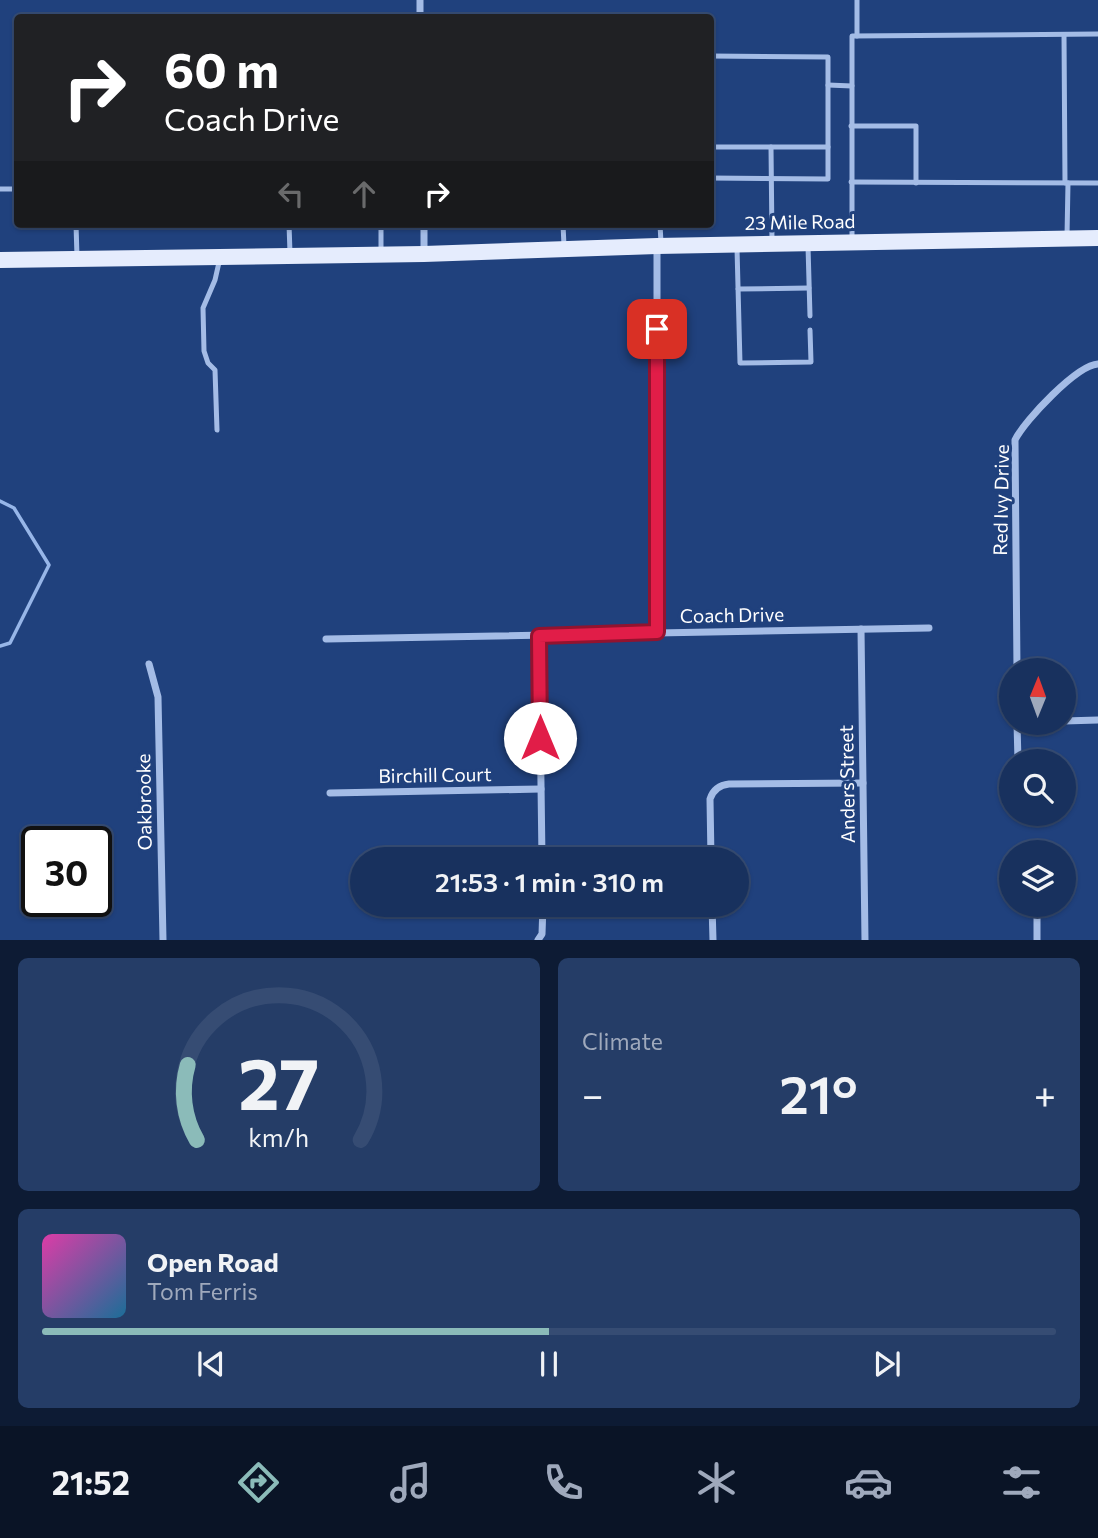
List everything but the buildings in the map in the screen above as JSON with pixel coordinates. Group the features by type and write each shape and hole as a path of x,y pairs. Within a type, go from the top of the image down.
{"main road":[{"name":"23 Mile Road","path":"0,260 424,254 659,246 1098,238"}],"street":[{"path":"424,228 424,254"},
{"path":"657,632 659,246"},
{"name":"Red Ivy Drive","path":"1017,658 1015,440 1034,414 1083,368 1095,364"},
{"name":"Coach Drive","path":"326,639 929,628"},
{"name":"Anders Street","path":"861,629 865,940"},
{"path":"539,636 542,847"},
{"name":"Oakbrooke","path":"149,664 158,696 163,940"},
{"path":"1076,721 1098,720"},
{"path":"711,847 709,804 717,788 729,783 863,783"},
{"name":"Birchill Court","path":"330,793 541,789"},
{"path":"538,940 542,934 543,917"},
{"path":"712,917 713,940"},
{"path":"1037,917 1037,940"}],"lane":[{"path":"857,0 857,36"},
{"path":"852,242 852,36 1098,34"},
{"path":"1064,35 1068,239"},
{"path":"714,56 828,57 828,178 714,178"},
{"path":"828,85 852,86"},
{"path":"851,126 916,126 916,183"},
{"path":"714,146 828,147"},
{"path":"771,147 772,244"},
{"path":"851,182 1098,183"},
{"path":"76,228 78,259"},
{"path":"289,228 290,256"},
{"path":"381,228 381,254"},
{"path":"563,228 564,249"},
{"path":"659,246 660,228"},
{"path":"808,243 810,316"},
{"path":"737,245 740,363 811,362 810,330"},
{"path":"217,430 215,370 208,363 204,351 203,308 215,280 220,257"},
{"path":"738,289 809,288"}],"waterway":[{"path":"0,501 14,508 49,565 10,643 0,646"}],"route":[{"path":"540,738 539,636 657,632 657,329"}]}
